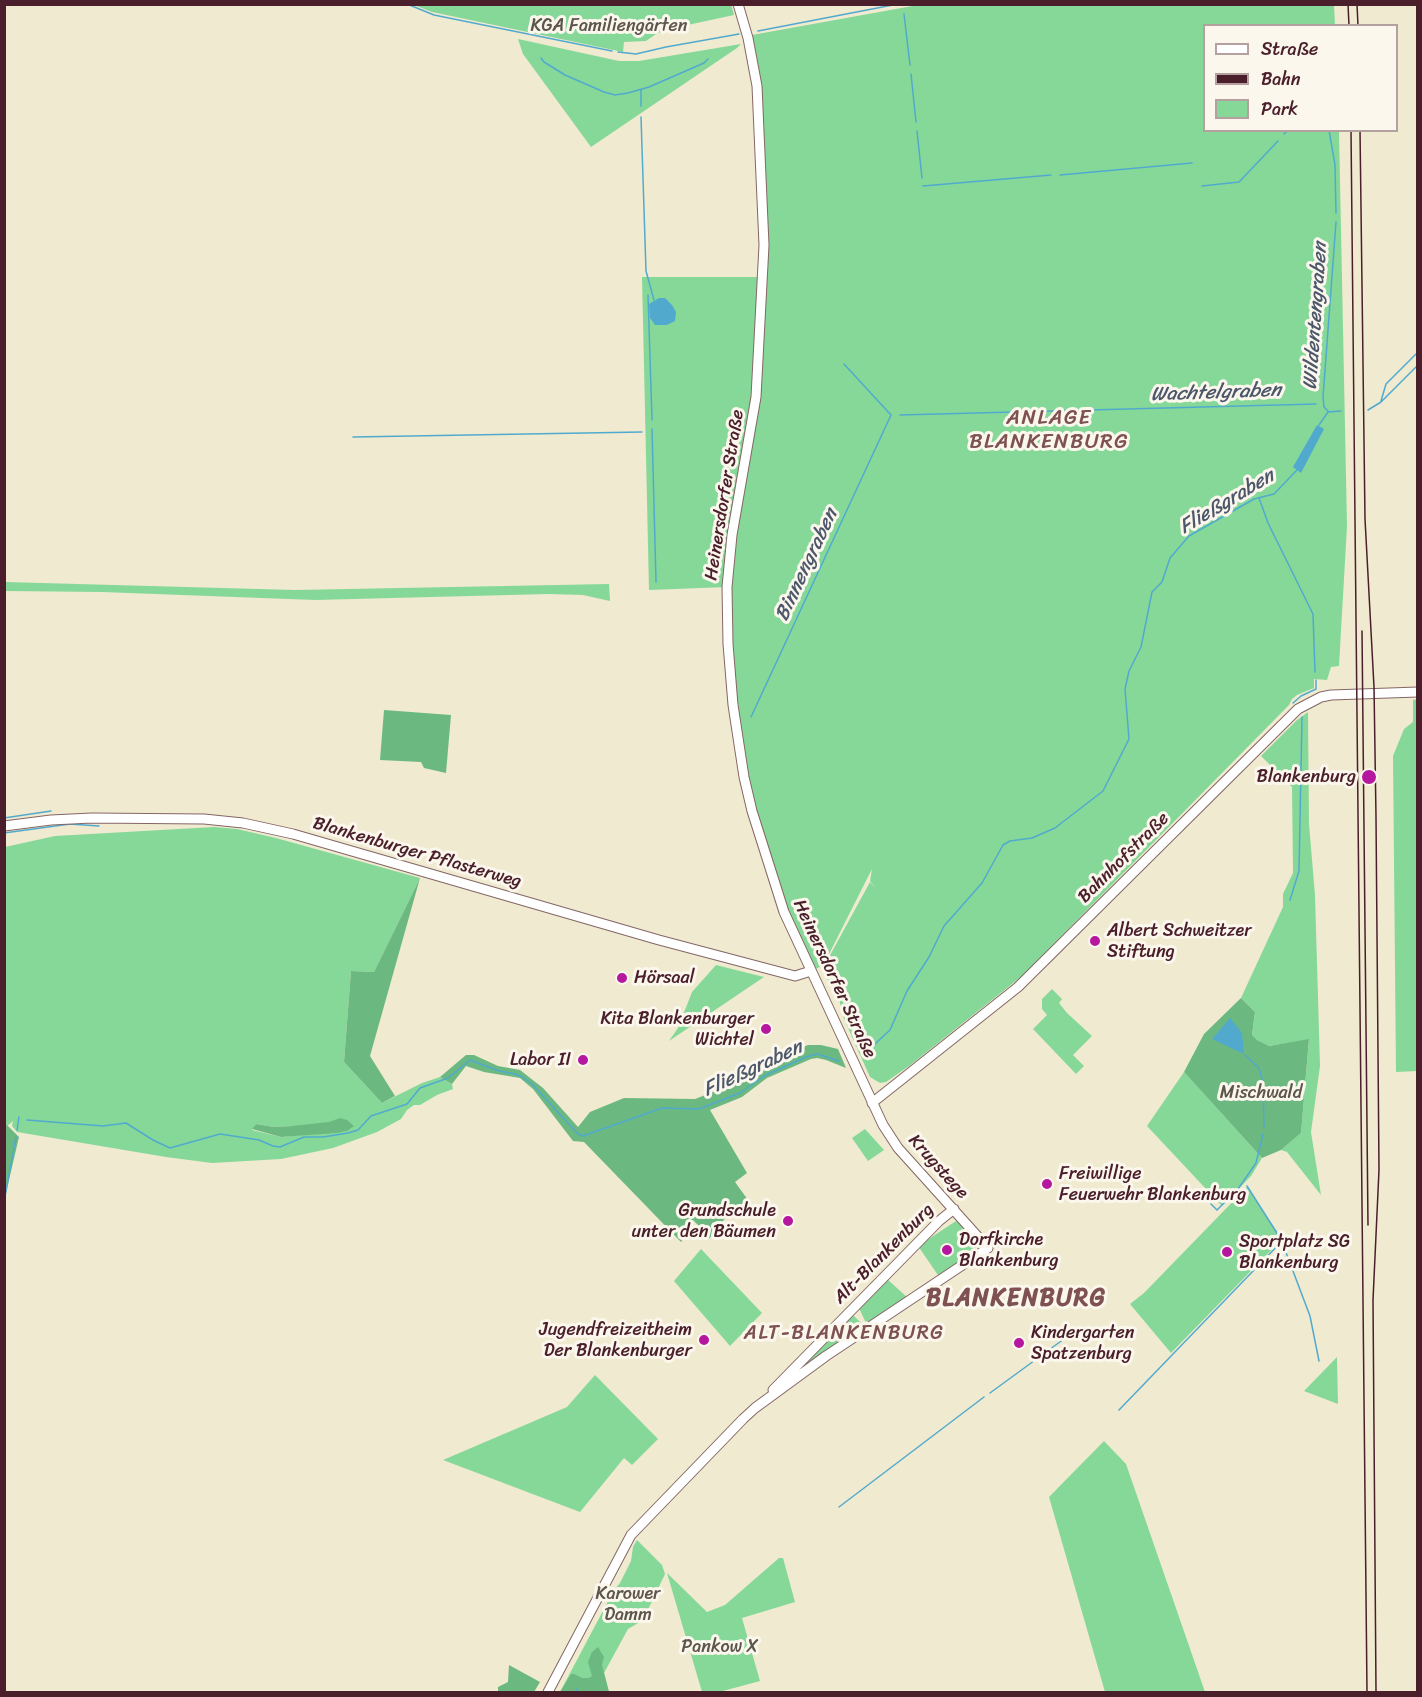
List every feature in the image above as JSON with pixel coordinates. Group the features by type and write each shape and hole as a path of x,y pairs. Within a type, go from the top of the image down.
{"main road":[{"name":"Heinersdorfer Straße","path":"740,8 755,70 759,115 763,280 756,397 732,535 727,587 728,644 738,742 752,811 784,912 872,1103"},
{"name":"Bahnhofstraße","path":"872,1103 1018,987 1298,709 1321,697 1331,695 1418,692"},
{"name":"Blankenburger Pflasterweg","path":"4,826 92,818 204,819 256,825 775,971 795,976 811,971"},
{"name":"Krugstege","path":"872,1103 898,1148 987,1248"},
{"name":"Alt-Blankenburg","path":"764,1401 931,1229 954,1209"},
{"name":"Alt-Blankenburg","path":"548,1692 631,1534 743,1419 826,1356 987,1248"}],"green space":[{"name":"KGA Familiengärten","path":"731,4 734,15 669,29 646,41 624,42 623,52 432,12 414,5"},
{"path":"918,5 1334,5 1335,24 1203,24 1203,132 1339,132 1347,526 1339,666 1331,667 1327,680 1314,679 1314,688 1292,699 1289,705 1022,976 909,1066 886,1082 880,1083 870,1077 844,1019 839,999 822,970 870,882 876,888 870,881 872,869 826,960 822,966 811,971 784,912 738,742 727,587 649,590 642,277 763,277 759,115 748,38 752,35"},
{"path":"518,39 619,61 639,61 741,44 591,147 523,54"},
{"path":"5,582 295,590 609,584 610,601 583,595 548,594 315,600 102,592 5,591"},
{"path":"1417,699 1417,1071 1396,1072 1393,756 1404,729 1413,722 1413,700"},
{"path":"384,710 451,715 446,773 424,768 421,762 380,760"},
{"path":"1308,712 1309,824 1315,895 1320,1066 1311,1132 1321,1195 1287,1152 1281,1150 1301,1133 1309,1040 1268,1046 1257,1040 1252,1036 1255,1012 1241,998 1283,907 1283,894 1293,873 1292,787 1261,756"},
{"path":"214,827 237,829 420,878 374,972 351,971 344,1062 382,1103 422,1083 440,1077 452,1084 453,1089 420,1105 414,1105 401,1119 377,1132 333,1148 281,1159 212,1163 17,1132 12,1126 13,1121 5,1128 5,847 55,836","holes":["256,1124 274,1127 292,1126 347,1131 281,1137 252,1130"]},
{"path":"420,878 370,1056 395,1096 382,1103 344,1062 351,971 374,972"},
{"path":"716,965 764,977 669,1041 678,1028 692,992"},
{"path":"1052,989 1062,999 1059,1003 1067,1013 1092,1036 1073,1055 1084,1066 1076,1074 1033,1029 1047,1015 1042,1009 1042,999"},
{"name":"Mischwald","path":"1241,998 1255,1012 1252,1035 1257,1040 1269,1046 1309,1039 1301,1133 1281,1150 1262,1158 1184,1072 1204,1034"},
{"path":"808,1045 838,1049 846,1068 826,1060 811,1059 767,1078 742,1097 710,1110 747,1173 735,1182 748,1200 730,1212 709,1239 693,1220 681,1242 584,1142 573,1141 533,1089 520,1078 484,1072 466,1066 452,1084 440,1077 466,1055 474,1055 498,1066 520,1070 543,1088 578,1127 590,1112 624,1098 695,1099 733,1084 769,1061"},
{"path":"1184,1072 1262,1158 1251,1176 1222,1206 1147,1126"},
{"path":"340,1118 354,1126 347,1131 336,1133 281,1137 252,1129 256,1124 274,1127 292,1126 329,1122"},
{"path":"7,1125 19,1137 5,1197 4,1128"},
{"path":"865,1129 884,1150 868,1161 852,1138"},
{"path":"1247,1187 1282,1239 1171,1353 1130,1304 1144,1293"},
{"path":"956,1221 976,1247 976,1252 940,1278 918,1246"},
{"path":"701,1249 762,1313 730,1346 674,1281"},
{"path":"887,1279 908,1298 870,1322 865,1321 859,1308"},
{"path":"853,1315 861,1323 861,1328 784,1385"},
{"path":"1337,1357 1338,1404 1304,1391"},
{"path":"595,1375 658,1439 632,1465 624,1458 580,1512 443,1460 567,1407"},
{"path":"1104,1441 1126,1464 1205,1692 1105,1692 1049,1497"},
{"name":"Karower Damm","path":"637,1540 662,1565 665,1574 643,1620 628,1629 604,1673 609,1692 560,1692 614,1590 620,1583 631,1561 633,1547"},
{"name":"Pankow X","path":"779,1558 783,1558 795,1602 742,1618 760,1681 719,1692 702,1692 667,1573 707,1612 725,1605"},
{"path":"598,1647 604,1657 602,1665 609,1692 560,1692 571,1674 582,1678 592,1676 588,1662 592,1652"},
{"path":"509,1665 540,1682 534,1692 498,1692 498,1687 508,1682"}],"water":[{"path":"659,298 665,298 676,312 675,321 667,325 655,325 650,318 649,304"},
{"path":"1317,425 1324,429 1301,473 1293,467"},
{"path":"1230,1018 1242,1033 1244,1054 1212,1039"}],"waterway":[{"path":"407,4 434,15 612,51"},
{"path":"758,31 898,4"},
{"name":"Wildentengraben","path":"904,14 910,65"},
{"path":"618,52 636,54 739,34"},
{"path":"541,58 565,75 615,95 649,87 704,63 708,59"},
{"name":"Wildentengraben","path":"911,74 916,122"},
{"path":"641,90 641,106"},
{"path":"641,117 646,271 654,300"},
{"name":"Wildentengraben","path":"917,131 922,178"},
{"path":"1329,132 1335,165 1336,213"},
{"name":"Wildentengraben","path":"1202,186 1239,182 1278,141"},
{"name":"Wildentengraben","path":"1060,175 1192,163"},
{"name":"Wildentengraben","path":"923,186 1051,175"},
{"name":"Wildentengraben","path":"1328,411 1324,407 1323,397 1336,222"},
{"path":"648,295 652,420"},
{"name":"Fließgraben","path":"1381,401 1386,384 1418,352"},
{"name":"Binnengraben","path":"751,717 891,415 844,364"},
{"name":"Fließgraben","path":"1368,410 1381,402 1418,365"},
{"name":"Wachtelgraben","path":"900,415 1316,404"},
{"name":"Wildentengraben","path":"1319,425 1328,412 1341,411"},
{"path":"652,429 656,582"},
{"path":"353,437 642,432"},
{"name":"Fließgraben","path":"863,1055 890,1030 907,991 929,957 944,926 982,883 1003,845 1010,841 1032,838 1055,828 1103,791 1129,739 1125,689 1129,671 1141,647 1152,592 1162,582 1170,558 1189,536 1254,499 1274,494 1297,470"},
{"path":"1259,498 1268,523 1313,614 1315,672"},
{"path":"1293,703 1301,696 1316,689 1316,680"},
{"path":"1290,900 1299,871 1302,717"},
{"path":"4,818 51,811"},
{"path":"4,833 70,824 99,826"},
{"name":"Fließgraben","path":"27,1120 103,1126 126,1123 170,1148 220,1134 259,1140 280,1147 304,1137 323,1137 358,1130 371,1116 407,1104 420,1088 448,1078 470,1060 522,1077 532,1084 578,1134 583,1136 662,1108 699,1109 740,1093 764,1076 806,1057 817,1054 839,1061"},
{"path":"1245,1055 1259,1068 1263,1083 1264,1128"},
{"path":"17,1130 19,1117"},
{"path":"1238,1189 1256,1163 1263,1134"},
{"path":"4,1202 16,1137"},
{"path":"1119,1410 1282,1241 1247,1186"},
{"path":"1211,1204 1217,1210 1235,1192"},
{"path":"1282,1242 1310,1316 1319,1361"},
{"path":"990,1393 1068,1336"},
{"path":"839,1507 984,1397"}],"tram line":[{"path":"1357,4 1358,24"},
{"path":"1360,132 1365,519 1374,687 1376,817 1379,1170 1373,1300 1376,1692"},
{"path":"1362,631 1368,1225"}],"railway":[{"path":"1348,4 1349,24"},
{"path":"1351,132 1367,1692"}],"place":[{"name":"Blankenburg","path":"1369,777"},
{"name":"Albert Schweitzer Stiftung","path":"1095,941"},
{"name":"Hörsaal","path":"622,978"},
{"name":"Kita Blankenburger Wichtel","path":"766,1029"},
{"name":"Labor II","path":"583,1060"},
{"name":"Freiwillige Feuerwehr Blankenburg","path":"1047,1184"},
{"name":"Grundschule unter den Bäumen","path":"788,1221"},
{"name":"Dorfkirche Blankenburg","path":"947,1250"},
{"name":"Sportplatz SG Blankenburg","path":"1227,1252"},
{"name":"Jugendfreizeitheim Der Blankenburger","path":"704,1340"},
{"name":"Kindergarten Spatzenburg","path":"1019,1343"}],"district":[{"name":"ANLAGE BLANKENBURG","path":"1049,431"},
{"name":"BLANKENBURG","path":"1016,1299"},
{"name":"ALT-BLANKENBURG","path":"844,1334"}]}
